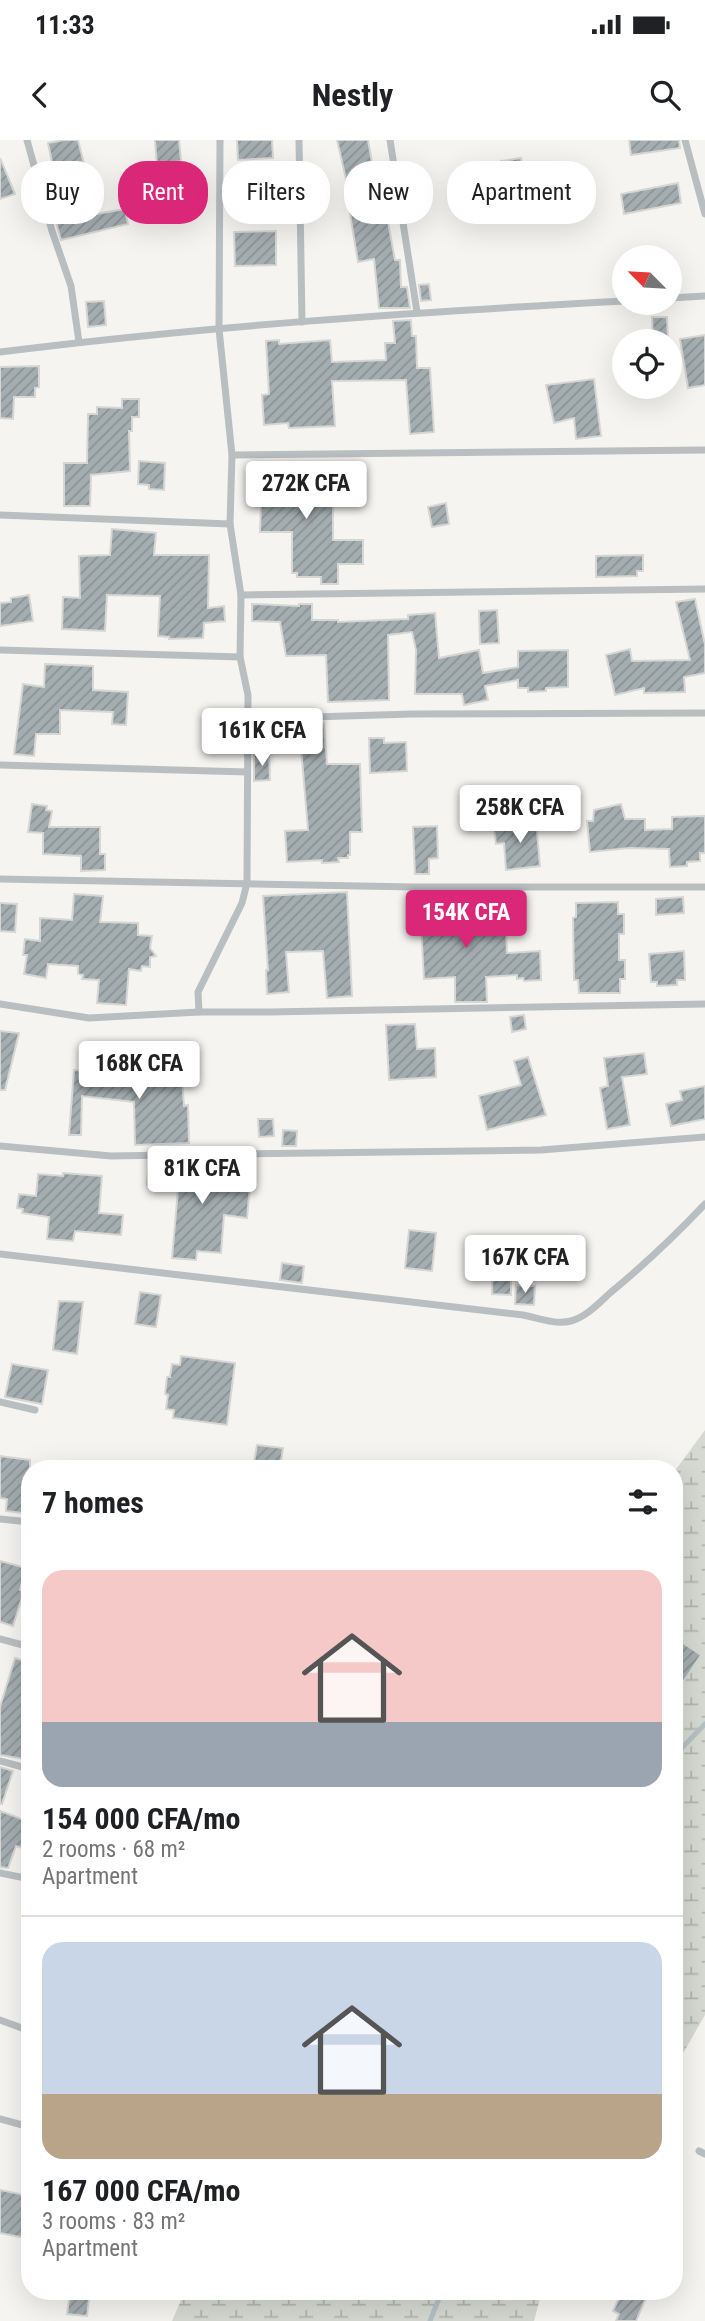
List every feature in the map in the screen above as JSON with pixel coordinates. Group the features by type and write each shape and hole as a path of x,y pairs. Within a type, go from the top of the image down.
{"street":[{"path":"27,140 52,232 71,286 79,342"},
{"path":"199,1012 198,992 242,903 247,883 248,695 240,657 241,595 230,524 232,455 219,329 220,140"},
{"path":"299,140 302,322"},
{"path":"390,140 417,312"},
{"path":"685,140 705,214"},
{"path":"682,297 705,296"},
{"path":"0,352 79,342 417,312 612,302"},
{"path":"232,455 705,450"},
{"path":"0,515 230,524"},
{"path":"241,595 705,589"},
{"path":"0,650 240,657"},
{"path":"248,719 705,713"},
{"path":"0,765 247,772"},
{"path":"0,879 413,887 705,887"},
{"path":"0,1004 89,1018 199,1012 270,1013 705,1004"},
{"path":"0,1146 111,1156 259,1154 541,1150 705,1136"},
{"path":"0,1254 569,1322 583,1317 622,1284 672,1239 705,1204"},
{"path":"0,1402 35,1410"},
{"path":"0,1519 21,1521"},
{"path":"0,1639 21,1645"},
{"path":"0,1761 21,1767"},
{"path":"0,1873 21,1878"},
{"path":"0,2020 21,2028"},
{"path":"0,2119 21,2125"}],"green space":[{"path":"705,1430 705,2015 683,2053 683,1460"},
{"path":"181,2300 540,2300 534,2321 172,2321"}],"building":[{"path":"78,140 83,161 52,161 48,143"},
{"path":"155,140 179,140 181,161 157,161"},
{"path":"237,140 272,140 273,158 238,160"},
{"path":"337,140 368,140 372,161 344,161 344,170"},
{"path":"629,140 679,140 680,148 631,155"},
{"path":"0,158 15,194 0,199"},
{"path":"521,158 521,161 501,161"},
{"path":"678,183 681,203 624,214 621,194"},
{"path":"118,210 118,224 128,224 61,240 57,224 104,224 104,213"},
{"path":"352,224 388,224 395,260 400,260 401,287 407,287 410,308 379,308 374,259 358,262"},
{"path":"276,231 276,265 235,266 234,232"},
{"path":"429,284 431,300 421,301 419,285"},
{"path":"104,301 106,325 88,327 86,302"},
{"path":"652,317 667,317 668,329 652,329"},
{"path":"411,320 412,336 416,336 417,368 430,368 434,432 410,434 406,380 332,381 335,426 289,428 288,423 264,425 262,395 269,394 266,341 279,340 279,344 330,340 332,362 386,360 385,343 395,343 393,321"},
{"path":"705,335 705,385 688,388 682,339"},
{"path":"39,366 39,387 35,388 35,397 14,397 13,419 0,418 0,367"},
{"path":"594,379 601,436 576,439 574,418 554,423 546,385"},
{"path":"122,399 139,399 139,417 132,417 132,431 129,431 130,471 91,475 90,506 64,506 64,463 87,463 88,414 97,414 97,407 122,408"},
{"path":"139,461 165,463 164,490 149,489 149,485 138,484"},
{"path":"333,470 333,540 363,540 363,564 338,564 338,584 321,584 321,577 297,577 297,573 292,573 292,532 260,532 261,502 258,502 256,472"},
{"path":"446,503 449,524 432,527 428,507"},
{"path":"112,529 156,533 154,555 209,555 208,608 224,606 225,621 204,623 203,638 169,639 158,636 160,596 107,595 105,631 62,629 63,597 80,598 79,556 110,555"},
{"path":"643,555 643,571 637,571 637,576 596,577 596,556"},
{"path":"29,595 33,621 0,626 0,603"},
{"path":"695,599 705,645 705,673 684,677 685,692 644,693 644,688 615,695 606,655 630,649 632,661 690,660 676,602"},
{"path":"252,604 312,604 312,620 338,622 408,619 408,615 435,613 439,658 479,650 483,673 518,667 518,651 568,650 568,687 528,692 528,688 518,688 518,680 485,686 488,700 464,705 462,694 415,694 416,650 412,632 388,635 389,700 328,702 326,655 286,656 280,622 252,621"},
{"path":"497,610 499,643 480,644 479,611"},
{"path":"45,664 93,666 93,690 128,692 126,725 112,724 113,712 60,710 60,734 36,734 34,756 14,754 23,684 44,687"},
{"path":"324,723 327,764 360,764 362,832 350,832 350,855 348,858 338,858 339,862 287,862 285,831 308,830 299,724"},
{"path":"369,738 384,738 384,743 406,742 407,771 370,773"},
{"path":"254,755 269,755 270,780 254,781"},
{"path":"32,804 47,806 46,810 52,811 49,827 100,827 100,854 105,854 105,870 81,871 81,856 43,854 43,833 28,832"},
{"path":"621,804 625,819 645,819 645,830 672,829 672,817 705,816 705,853 700,853 700,861 687,862 687,866 670,867 669,849 629,848 590,852 587,821 593,821 594,810"},
{"path":"536,820 540,866 506,870 504,843 496,844 494,829"},
{"path":"437,826 438,858 429,859 429,874 415,874 413,827"},
{"path":"347,892 352,996 327,998 323,951 286,952 289,992 267,994 263,896"},
{"path":"491,893 507,893 509,913 493,915"},
{"path":"74,894 103,896 100,922 138,923 138,935 152,936 150,948 156,956 150,957 150,967 142,966 141,971 129,969 126,1005 97,1003 99,980 82,979 83,975 78,974 78,966 48,964 46,978 24,974 27,955 23,955 25,939 40,941 40,918 72,920"},
{"path":"449,897 465,897 466,933 506,931 507,953 540,951 541,980 524,981 523,978 517,979 517,975 486,977 487,1002 455,1002 455,977 424,979 421,925 408,926 407,903 449,901"},
{"path":"683,897 684,913 656,915 656,899"},
{"path":"618,902 618,914 624,914 624,934 619,934 619,960 625,960 625,979 620,979 620,993 579,993 578,980 574,980 573,918 576,917 576,903"},
{"path":"0,903 17,904 15,932 0,931"},
{"path":"684,951 685,980 677,980 677,985 657,986 657,982 651,982 649,954"},
{"path":"524,1015 526,1029 512,1032 510,1017"},
{"path":"415,1024 417,1049 435,1048 436,1077 389,1080 386,1025"},
{"path":"0,1031 19,1033 5,1090 0,1090"},
{"path":"644,1053 647,1074 622,1077 630,1125 607,1129 600,1088 608,1086 604,1058"},
{"path":"528,1057 546,1115 487,1130 479,1096 521,1085 514,1061"},
{"path":"181,1065 184,1106 188,1105 189,1143 135,1145 134,1102 82,1096 81,1135 69,1135 74,1070 143,1075 143,1066"},
{"path":"705,1086 705,1119 671,1126 666,1104 682,1100 680,1091"},
{"path":"258,1119 273,1119 274,1136 259,1137"},
{"path":"283,1130 297,1131 296,1146 282,1146"},
{"path":"149,1163 204,1168 202,1187 227,1189 230,1163 252,1165 247,1218 224,1215 221,1253 197,1251 196,1260 172,1258 178,1189 147,1185"},
{"path":"63,1173 102,1176 99,1213 123,1215 121,1235 75,1231 73,1241 47,1239 49,1217 22,1213 23,1209 17,1208 19,1194 36,1196 38,1174 63,1176"},
{"path":"409,1230 436,1233 432,1271 405,1268"},
{"path":"493,1257 511,1257 511,1295 492,1294"},
{"path":"282,1263 304,1266 302,1283 280,1280"},
{"path":"516,1285 535,1286 534,1305 515,1304"},
{"path":"140,1292 161,1295 156,1327 135,1324"},
{"path":"59,1301 83,1302 77,1354 53,1350"},
{"path":"181,1356 235,1363 227,1425 173,1418 174,1410 166,1409 167,1377 170,1377 172,1364 180,1365"},
{"path":"12,1364 48,1370 42,1404 5,1397"},
{"path":"257,1445 283,1448 281,1460 254,1460"},
{"path":"0,1456 30,1460 21,1460 21,1513 6,1511 7,1499 0,1498"},
{"path":"0,1561 21,1567 21,1601 13,1626 0,1622"},
{"path":"683,1643 701,1655 683,1682"},
{"path":"15,1658 21,1660 21,1758 0,1755 0,1707"},
{"path":"0,1767 13,1771 2,1804 0,1804"},
{"path":"0,1811 21,1819 21,1848 16,1846 8,1868 0,1867"},
{"path":"0,2190 21,2194 21,2237 0,2233"},
{"path":"69,2300 89,2300 87,2316 67,2314"},
{"path":"618,2300 645,2300 636,2321 616,2321 619,2314 613,2311"}],"waterway":[{"path":"683,1747 705,1724"},
{"path":"430,2321 438,2300"}]}
